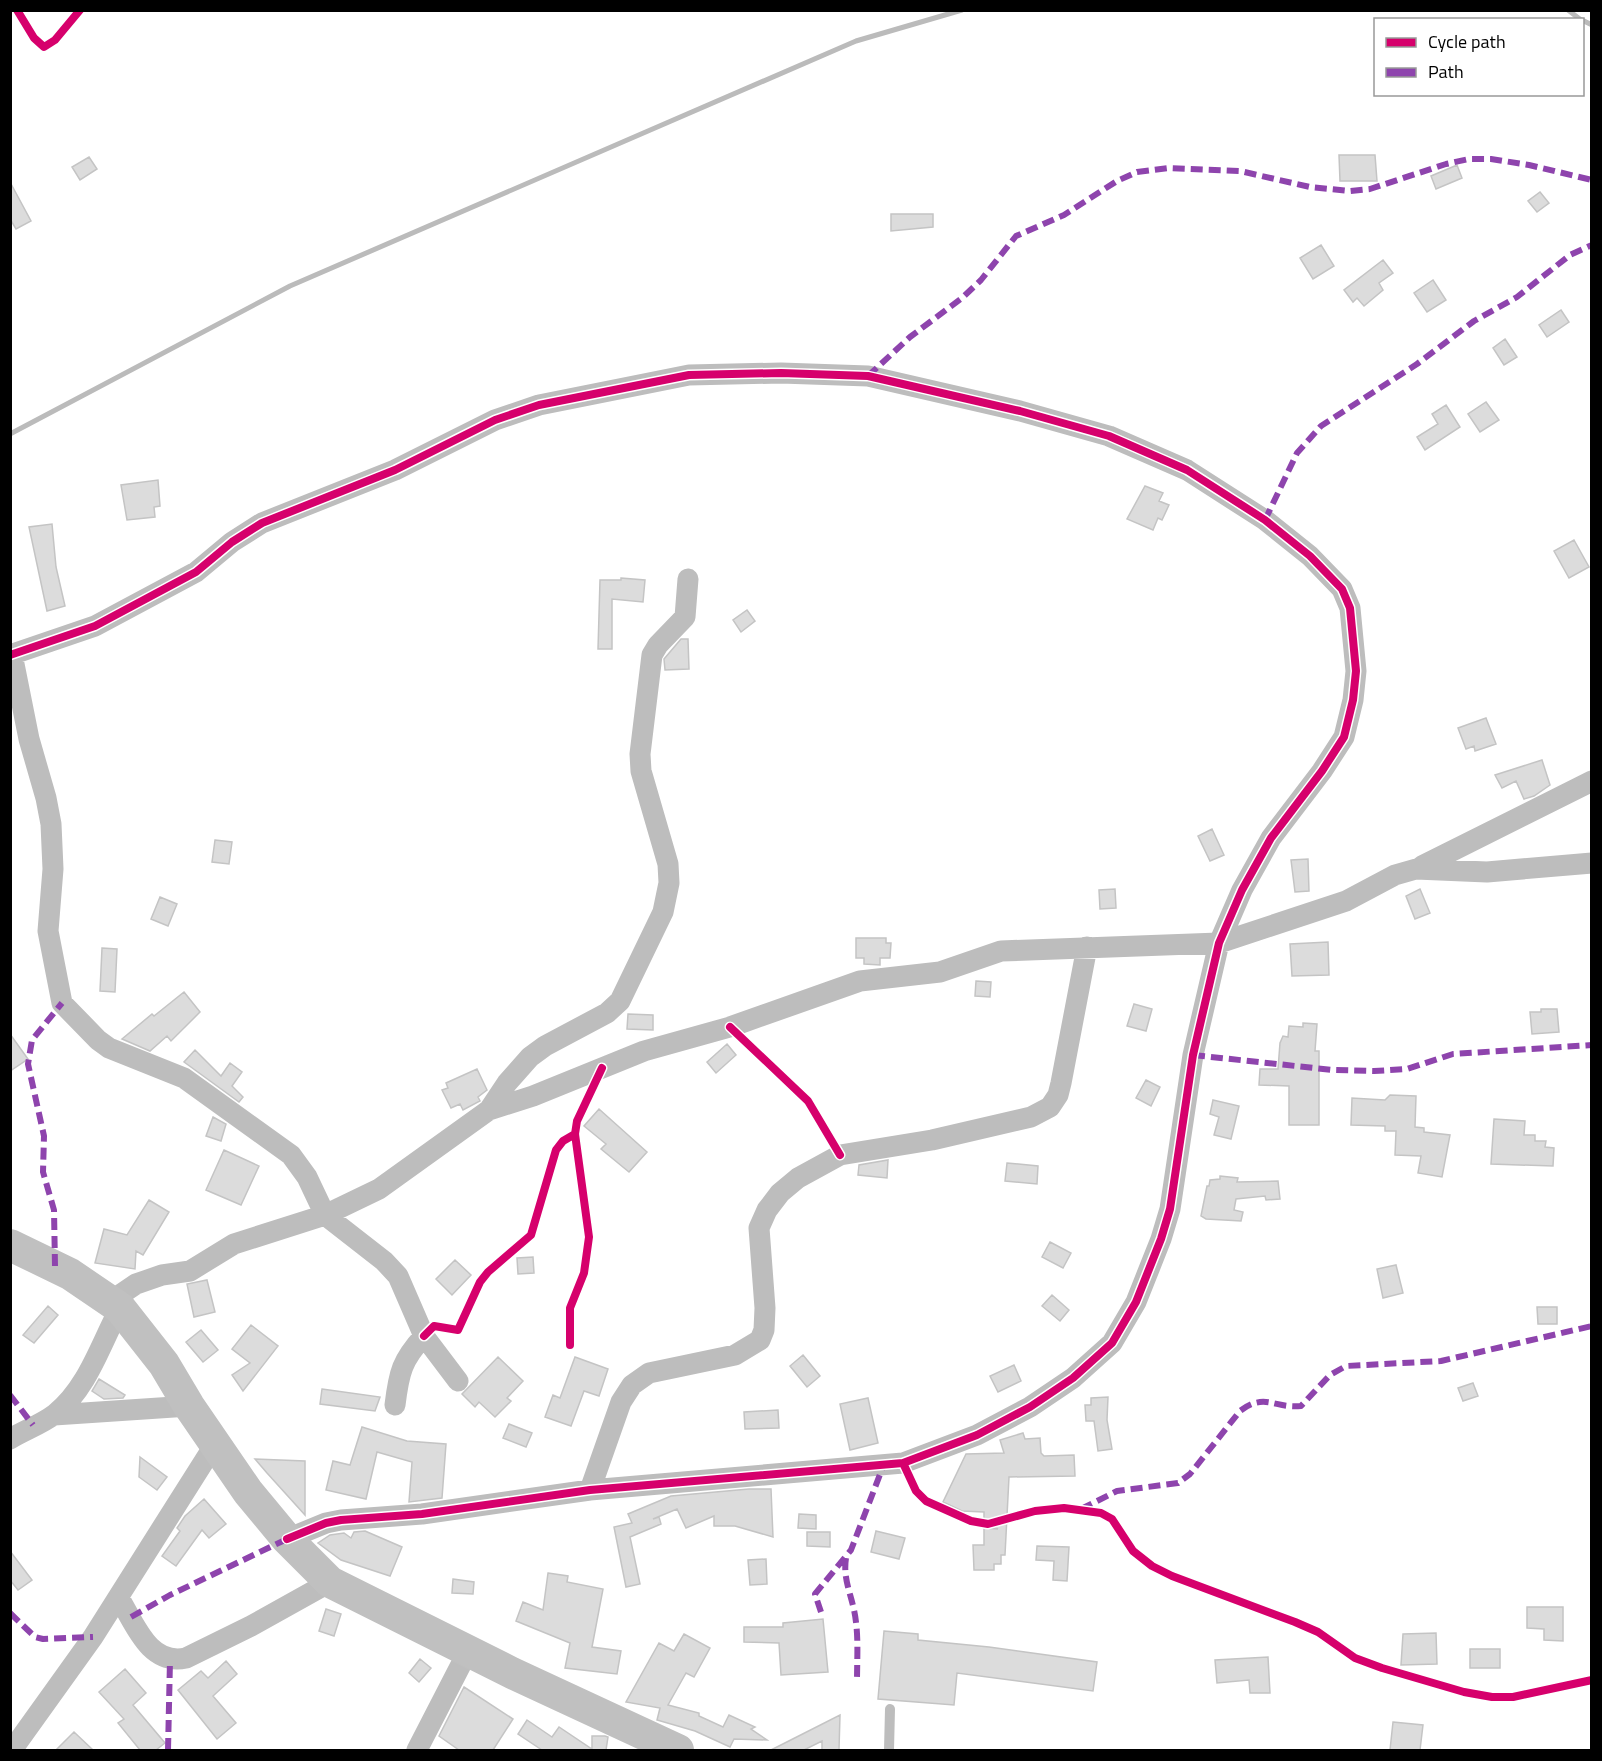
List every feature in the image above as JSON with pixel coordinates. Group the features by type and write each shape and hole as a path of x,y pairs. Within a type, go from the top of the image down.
{"street":[{"path":"286,1539 326,1522 340,1520 422,1514 590,1490 903,1463 977,1435 1030,1407 1072,1378 1112,1343 1136,1302 1161,1239 1170,1209 1193,1055 1219,943 1242,890 1271,838 1322,771 1344,736 1353,700 1356,671 1350,608 1342,589 1310,556 1256,514 1187,470 1109,436 1020,411 868,376 810,373 689,375 539,405 495,420 395,470 262,523 232,542 196,572 146,601 95,626 11,654 28,739 46,798 51,824 52,869 48,931 62,1003 103,1044 126,1057 184,1078 291,1155 307,1177 325,1215 384,1261 398,1276 424,1336 458,1381"},
{"path":"489,1110 507,1083 530,1057 545,1046 607,1013 620,1001 663,912 669,883 668,864 640,771 640,754 652,655 658,645 685,617 688,579"},
{"path":"10,1439 54,1414 80,1385 115,1305 136,1284 162,1275 190,1271 234,1244 325,1215 379,1189 489,1110 533,1096 644,1051 730,1027 860,981 940,972 1001,951 1087,946 1219,943 1346,901 1395,875 1416,869 1592,781"},
{"path":"1416,869 1486,872 1592,863"},
{"path":"590,1490 621,1402 632,1385 649,1373 735,1355 760,1340 764,1330 765,1308 759,1228 767,1210 798,1178 840,1155 996,1126 1031,1117 1050,1107 1058,1095 1061,1083 1087,946"},
{"path":"10,1245 55,1266 115,1305 164,1364 215,1444 286,1539 330,1582 468,1651 678,1750"},
{"path":"395,1405 400,1370 410,1351 424,1336"},
{"path":"54,1414 189,1406"},
{"path":"12,1750 119,1598 215,1444"},
{"path":"119,1598 153,1652 176,1660 186,1658 251,1626 330,1582"},
{"path":"417,1750 468,1651"}],"lane":[{"path":"889,1750 890,1709"}],"building":[{"path":"1339,155 1375,155 1377,181 1340,181"},
{"path":"89,157 97,169 80,180 72,167"},
{"path":"1457,165 1462,178 1436,189 1431,176"},
{"path":"10,182 31,221 16,229 10,219"},
{"path":"1540,192 1549,203 1537,212 1528,201"},
{"path":"891,214 933,214 933,227 891,231"},
{"path":"1321,245 1334,266 1313,279 1300,258"},
{"path":"1383,260 1393,273 1379,283 1383,290 1364,306 1357,298 1353,302 1344,290"},
{"path":"1433,280 1446,300 1427,312 1414,293"},
{"path":"1561,310 1569,322 1547,337 1539,325"},
{"path":"1505,339 1517,357 1504,365 1493,348"},
{"path":"1486,402 1499,420 1480,432 1468,414"},
{"path":"1446,405 1460,427 1425,450 1417,437 1438,424 1432,414"},
{"path":"158,480 160,506 154,507 155,517 127,520 121,485"},
{"path":"1145,486 1163,493 1159,501 1169,505 1162,520 1158,518 1153,530 1127,519"},
{"path":"52,524 56,567 65,606 47,611 29,527"},
{"path":"1574,540 1589,567 1569,578 1554,551"},
{"path":"621,578 645,580 643,602 612,599 612,649 598,649 600,580 621,580"},
{"path":"747,610 755,621 741,632 733,620"},
{"path":"681,639 688,639 689,669 665,670 664,659"},
{"path":"1486,718 1496,744 1475,751 1474,746 1466,749 1458,728"},
{"path":"1542,760 1550,785 1534,796 1524,799 1516,781 1502,788 1495,775"},
{"path":"1212,829 1224,855 1210,861 1198,836"},
{"path":"215,840 232,842 229,864 212,862"},
{"path":"1308,859 1309,891 1295,892 1291,860"},
{"path":"1115,889 1116,908 1100,909 1099,890"},
{"path":"1420,889 1430,913 1415,919 1406,896"},
{"path":"160,897 177,904 168,926 151,919"},
{"path":"856,938 886,938 886,943 891,943 890,958 880,958 880,965 864,964 864,958 856,958"},
{"path":"1328,942 1329,975 1292,976 1290,944"},
{"path":"102,948 117,949 115,992 100,991"},
{"path":"976,981 991,982 990,997 975,996"},
{"path":"184,992 200,1012 171,1041 167,1036 150,1051 122,1039 152,1014 154,1016"},
{"path":"1134,1004 1152,1009 1146,1031 1127,1026"},
{"path":"1541,1009 1557,1009 1559,1032 1532,1034 1530,1012 1541,1012"},
{"path":"628,1014 653,1015 653,1030 627,1029"},
{"path":"1303,1023 1317,1024 1315,1051 1319,1051 1319,1125 1289,1125 1289,1086 1259,1085 1260,1069 1278,1069 1280,1043 1283,1036 1288,1037 1289,1026 1303,1027"},
{"path":"10,1034 28,1059 10,1071"},
{"path":"727,1044 736,1055 716,1073 707,1062"},
{"path":"195,1050 221,1076 230,1063 242,1072 232,1086 243,1097 239,1102 184,1062"},
{"path":"477,1069 487,1090 478,1097 480,1101 463,1110 460,1104 451,1108 442,1090 448,1088 446,1083"},
{"path":"1146,1080 1160,1087 1151,1106 1136,1098"},
{"path":"1390,1095 1416,1096 1415,1127 1424,1128 1424,1132 1450,1135 1442,1177 1418,1173 1421,1156 1395,1155 1396,1131 1385,1131 1385,1126 1351,1125 1352,1098 1385,1100"},
{"path":"1213,1100 1239,1106 1231,1139 1214,1135 1219,1117 1210,1114"},
{"path":"599,1109 647,1152 629,1172 601,1149 606,1144 584,1126"},
{"path":"213,1117 226,1124 221,1141 206,1136"},
{"path":"1494,1119 1525,1121 1524,1135 1535,1135 1535,1141 1546,1141 1545,1147 1554,1148 1553,1166 1491,1164"},
{"path":"224,1150 259,1166 241,1205 206,1190"},
{"path":"888,1160 887,1178 858,1175 859,1165"},
{"path":"1007,1163 1038,1166 1037,1184 1005,1181"},
{"path":"1220,1176 1238,1178 1237,1182 1278,1181 1280,1199 1266,1200 1265,1196 1236,1199 1234,1210 1243,1212 1241,1221 1206,1219 1201,1216 1207,1186 1210,1180 1220,1179"},
{"path":"149,1200 169,1212 143,1255 136,1251 135,1269 95,1263 104,1229 127,1235"},
{"path":"1050,1242 1071,1253 1063,1268 1042,1257"},
{"path":"533,1257 534,1273 518,1274 517,1258"},
{"path":"455,1260 471,1275 452,1295 436,1279"},
{"path":"1396,1265 1403,1293 1383,1298 1377,1269"},
{"path":"207,1280 215,1312 194,1317 187,1284"},
{"path":"1052,1295 1069,1310 1060,1321 1042,1306"},
{"path":"48,1306 58,1315 34,1343 23,1335"},
{"path":"1537,1307 1557,1307 1557,1324 1538,1324"},
{"path":"251,1325 278,1346 243,1391 232,1375 250,1363 232,1349"},
{"path":"201,1330 218,1350 203,1362 186,1342"},
{"path":"803,1355 820,1376 807,1387 790,1366"},
{"path":"498,1357 523,1381 507,1398 511,1401 495,1417 479,1402 475,1407 462,1394"},
{"path":"575,1357 608,1369 599,1396 584,1391 571,1426 545,1417 553,1395 560,1398"},
{"path":"1014,1365 1021,1381 998,1392 990,1376"},
{"path":"99,1379 125,1395 123,1398 104,1399 92,1391"},
{"path":"1473,1383 1478,1396 1463,1401 1458,1388"},
{"path":"322,1389 380,1397 375,1411 320,1404"},
{"path":"1108,1397 1107,1420 1112,1449 1098,1451 1094,1421 1086,1421 1085,1405 1091,1405 1091,1398"},
{"path":"868,1398 878,1443 850,1450 840,1404"},
{"path":"778,1410 779,1428 745,1429 744,1412"},
{"path":"509,1424 532,1433 526,1447 503,1438"},
{"path":"362,1427 407,1441 446,1444 442,1498 409,1502 412,1462 377,1452 366,1499 326,1490 333,1461 350,1465"},
{"path":"1023,1433 1025,1439 1040,1438 1041,1453 1044,1456 1074,1455 1075,1476 1009,1477 1005,1555 1001,1555 1001,1564 994,1564 994,1570 974,1570 973,1545 984,1545 984,1528 998,1529 984,1522 984,1512 962,1511 943,1502 966,1454 1004,1453 1000,1440"},
{"path":"140,1457 167,1477 157,1490 139,1477"},
{"path":"255,1459 305,1461 305,1515 267,1473"},
{"path":"771,1489 773,1537 735,1526 714,1526 714,1516 686,1528 677,1509 653,1519 659,1517 661,1524 630,1537 640,1584 626,1587 614,1527 632,1523 628,1514 671,1496"},
{"path":"204,1499 226,1524 209,1538 202,1530 176,1566 162,1556 180,1531 177,1528 185,1516"},
{"path":"799,1514 816,1515 816,1529 798,1528"},
{"path":"365,1531 402,1547 390,1576 341,1560 318,1543 330,1535 344,1533 351,1538 354,1532"},
{"path":"876,1531 905,1538 899,1559 871,1552"},
{"path":"807,1532 830,1532 830,1547 807,1546"},
{"path":"1037,1546 1069,1547 1067,1581 1053,1580 1054,1561 1036,1560"},
{"path":"10,1551 32,1580 18,1590 10,1580"},
{"path":"766,1559 767,1584 750,1585 748,1560"},
{"path":"548,1573 568,1576 567,1582 603,1589 592,1647 621,1651 617,1674 565,1668 570,1643 516,1621 523,1602 543,1610"},
{"path":"453,1579 474,1582 473,1594 452,1593"},
{"path":"1527,1607 1563,1607 1563,1641 1544,1640 1544,1629 1527,1628"},
{"path":"326,1609 341,1614 334,1636 319,1631"},
{"path":"823,1619 828,1672 781,1675 779,1643 744,1642 744,1627 783,1627 783,1623"},
{"path":"884,1631 918,1634 918,1640 1097,1662 1093,1691 957,1673 954,1705 878,1699"},
{"path":"1436,1633 1437,1664 1401,1665 1403,1634"},
{"path":"684,1634 710,1648 694,1677 686,1673 668,1705 699,1713 699,1716 723,1727 729,1715 755,1727 751,1729 767,1740 734,1739 730,1747 695,1731 657,1720 660,1708 626,1702 659,1643 674,1651"},
{"path":"1470,1649 1500,1649 1500,1668 1470,1668"},
{"path":"1268,1657 1270,1693 1250,1693 1249,1680 1217,1683 1215,1660"},
{"path":"420,1659 431,1668 419,1682 409,1673"},
{"path":"226,1661 237,1674 213,1696 236,1723 217,1739 178,1690 201,1671 208,1678"},
{"path":"125,1669 146,1693 133,1705 165,1743 156,1750 140,1750 118,1723 124,1719 99,1692"},
{"path":"464,1687 513,1719 493,1750 459,1750 439,1736"},
{"path":"840,1715 839,1750 822,1750 822,1741 804,1750 771,1750"},
{"path":"527,1720 552,1737 559,1727 592,1749 592,1736 608,1737 606,1750 542,1750 518,1734"},
{"path":"1393,1722 1423,1725 1420,1750 1390,1750"},
{"path":"74,1732 93,1750 56,1750"}],"waterway":[{"path":"10,434 290,286 856,41 962,10"},
{"path":"1568,10 1578,18"},
{"path":"1584,21 1592,25"}],"marked path":[{"path":"868,376 910,337 962,298 981,280 1016,236 1064,215 1117,181 1137,172 1169,168 1240,171 1310,187 1350,191 1370,189 1446,164 1469,159 1491,159 1529,165 1592,180"},
{"path":"1265,520 1297,453 1321,426 1417,364 1474,321 1517,297 1570,255 1592,245"},
{"path":"55,1266 54,1210 43,1172 44,1136 28,1064 32,1040 62,1003"},
{"path":"1193,1055 1333,1070 1374,1071 1407,1069 1453,1054 1592,1045"},
{"path":"1081,1509 1117,1491 1178,1483 1190,1474 1240,1411 1249,1405 1263,1402 1301,1406 1330,1375 1346,1366 1441,1361 1592,1326"},
{"path":"10,1395 33,1425"},
{"path":"821,1612 815,1594 851,1550 884,1464"},
{"path":"131,1617 170,1595 287,1539"},
{"path":"846,1558 846,1578 857,1628 857,1681"},
{"path":"10,1613 35,1637 43,1639 93,1637"},
{"path":"168,1750 170,1660"}],"cycle path":[{"path":"17,10 34,38 44,47 55,40 80,10"},
{"path":"10,655 95,626 196,572 232,542 262,523 395,470 495,420 539,405 689,375 781,373 868,376 1020,411 1109,436 1187,470 1265,520 1310,556 1342,589 1350,608 1356,671 1353,700 1344,737 1322,771 1271,838 1242,890 1219,943 1193,1055 1170,1209 1161,1239 1136,1302 1112,1343 1073,1378 1030,1407 977,1435 903,1463 590,1490 422,1514 341,1520 326,1523 287,1539"},
{"path":"730,1027 808,1101 840,1155"},
{"path":"570,1345 570,1308 584,1273 589,1237 575,1134 577,1121 602,1068"},
{"path":"424,1336 434,1326 458,1330 480,1282 488,1272 531,1235 556,1150 563,1141 575,1134"},
{"path":"903,1463 916,1491 926,1501 971,1521 988,1524 1035,1511 1064,1508 1101,1513 1112,1519 1133,1551 1152,1566 1172,1576 1318,1632 1355,1658 1382,1668 1464,1692 1492,1697 1513,1697 1592,1680"}]}
